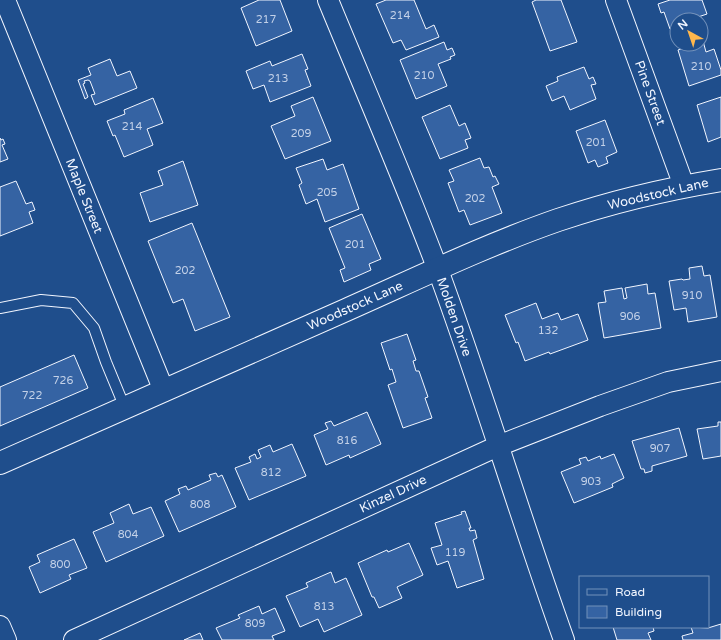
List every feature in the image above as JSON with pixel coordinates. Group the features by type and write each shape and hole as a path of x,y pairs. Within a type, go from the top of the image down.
{"street":[{"name":"Maple Street","path":"5,0 164,391"},
{"name":"Molden Drive","path":"328,0 438,270 536,562 564,640"},
{"name":"Pine Street","path":"616,0 684,186"},
{"name":"Woodstock Lane","path":"0,463 438,270 558,220 602,206 684,186 721,180"},
{"name":"Kinzel Drive","path":"74,640 498,446 600,406 668,382 721,370"},
{"path":"0,626 6,640"}],"lane":[{"path":"0,308 40,300 73,303 94,328 125,408"}],"building":[{"path":"259,0 280,0 292,31 256,46 241,8"},
{"path":"386,0 414,0 426,29 434,25 439,37 406,50 401,40 393,43 376,4"},
{"path":"536,0 561,0 577,42 550,51 532,2"},
{"path":"670,0 702,0 706,12 669,12 669,26 664,12 661,13 658,4"},
{"path":"444,42 447,50 452,48 455,55 450,57 451,59 438,64 447,86 416,99 400,60"},
{"path":"714,49 721,70 721,75 689,86 679,52 709,52"},
{"path":"302,54 308,69 305,70 311,86 270,102 264,85 253,89 246,71 270,61 272,66"},
{"path":"110,59 117,76 130,71 137,88 95,105 91,95 95,94 90,81 84,81 85,83 83,84 88,97 85,99 78,80 91,75 88,68"},
{"path":"584,67 589,79 593,77 596,84 591,85 596,99 570,110 564,96 552,101 546,86 558,81 557,77"},
{"path":"313,97 331,141 285,159 271,126 295,116 291,106"},
{"path":"721,97 721,137 708,142 697,105"},
{"path":"153,98 163,123 147,129 153,145 124,157 115,135 113,136 107,121 125,114 124,110"},
{"path":"450,105 459,126 465,123 471,138 465,140 468,148 440,159 422,117"},
{"path":"605,120 617,152 606,157 608,163 598,167 595,160 588,163 576,131"},
{"path":"0,138 1,140 3,139 5,144 2,145 8,159 0,162"},
{"path":"480,158 484,168 489,167 493,177 495,176 499,184 492,187 502,213 470,225 464,210 459,212 448,183 454,181 449,170"},
{"path":"323,159 327,170 343,164 359,209 325,222 317,199 306,204 299,185 302,183 296,168"},
{"path":"183,161 198,205 150,222 140,193 163,185 158,171"},
{"path":"16,181 26,204 32,202 35,210 29,212 33,223 0,236 0,187"},
{"path":"362,214 381,259 369,264 371,270 344,282 340,270 345,268 329,228"},
{"path":"192,223 230,317 195,331 183,299 173,303 148,241"},
{"path":"702,266 704,276 710,275 717,317 688,322 686,308 674,310 669,281 690,279 689,268"},
{"path":"647,284 648,294 655,293 661,328 604,338 598,303 606,302 604,291 622,288 624,299 627,298 625,288"},
{"path":"536,303 542,319 558,313 561,320 578,314 588,340 550,354 549,352 525,361 505,315"},
{"path":"407,334 416,360 413,361 416,371 419,371 428,397 425,398 432,418 403,428 388,385 396,382 392,369 390,370 381,343"},
{"path":"74,355 88,388 0,426 0,387"},
{"path":"367,412 381,444 350,458 349,455 326,465 314,435 328,429 325,423 331,421 334,426"},
{"path":"718,422 721,422 721,456 703,459 697,429 718,426"},
{"path":"679,428 687,456 652,466 652,471 645,473 644,469 641,469 632,441"},
{"path":"292,444 306,476 249,500 235,468 251,462 249,457 255,454 257,459 261,457 258,450 270,445 273,452"},
{"path":"614,454 624,478 612,484 613,487 574,503 561,472 581,464 579,459 586,457 588,461 600,456 601,459"},
{"path":"216,473 218,477 222,475 236,507 179,532 165,501 180,494 178,489 186,486 188,490 211,480 209,475"},
{"path":"129,504 133,514 151,507 164,536 106,562 93,532 114,523 110,513"},
{"path":"465,511 471,528 469,528 470,531 475,530 477,538 473,540 484,579 457,588 448,561 437,565 431,548 442,545 435,523 462,514 461,512"},
{"path":"74,539 87,568 69,575 71,579 40,593 29,567 40,562 37,555"},
{"path":"409,543 423,575 397,587 402,598 379,608 374,597 372,597 358,563 387,550 388,552"},
{"path":"331,572 335,583 346,578 362,615 324,632 318,619 300,627 286,596 308,587 306,583"},
{"path":"259,606 262,614 275,608 285,631 272,636 274,640 222,640 216,628 240,618 238,615"},
{"path":"721,624 721,640 683,640 682,636 693,633 691,628 709,628"},
{"path":"613,628 653,628 654,631 648,633 651,640 617,640"},
{"path":"200,633 203,640 184,640"}]}
